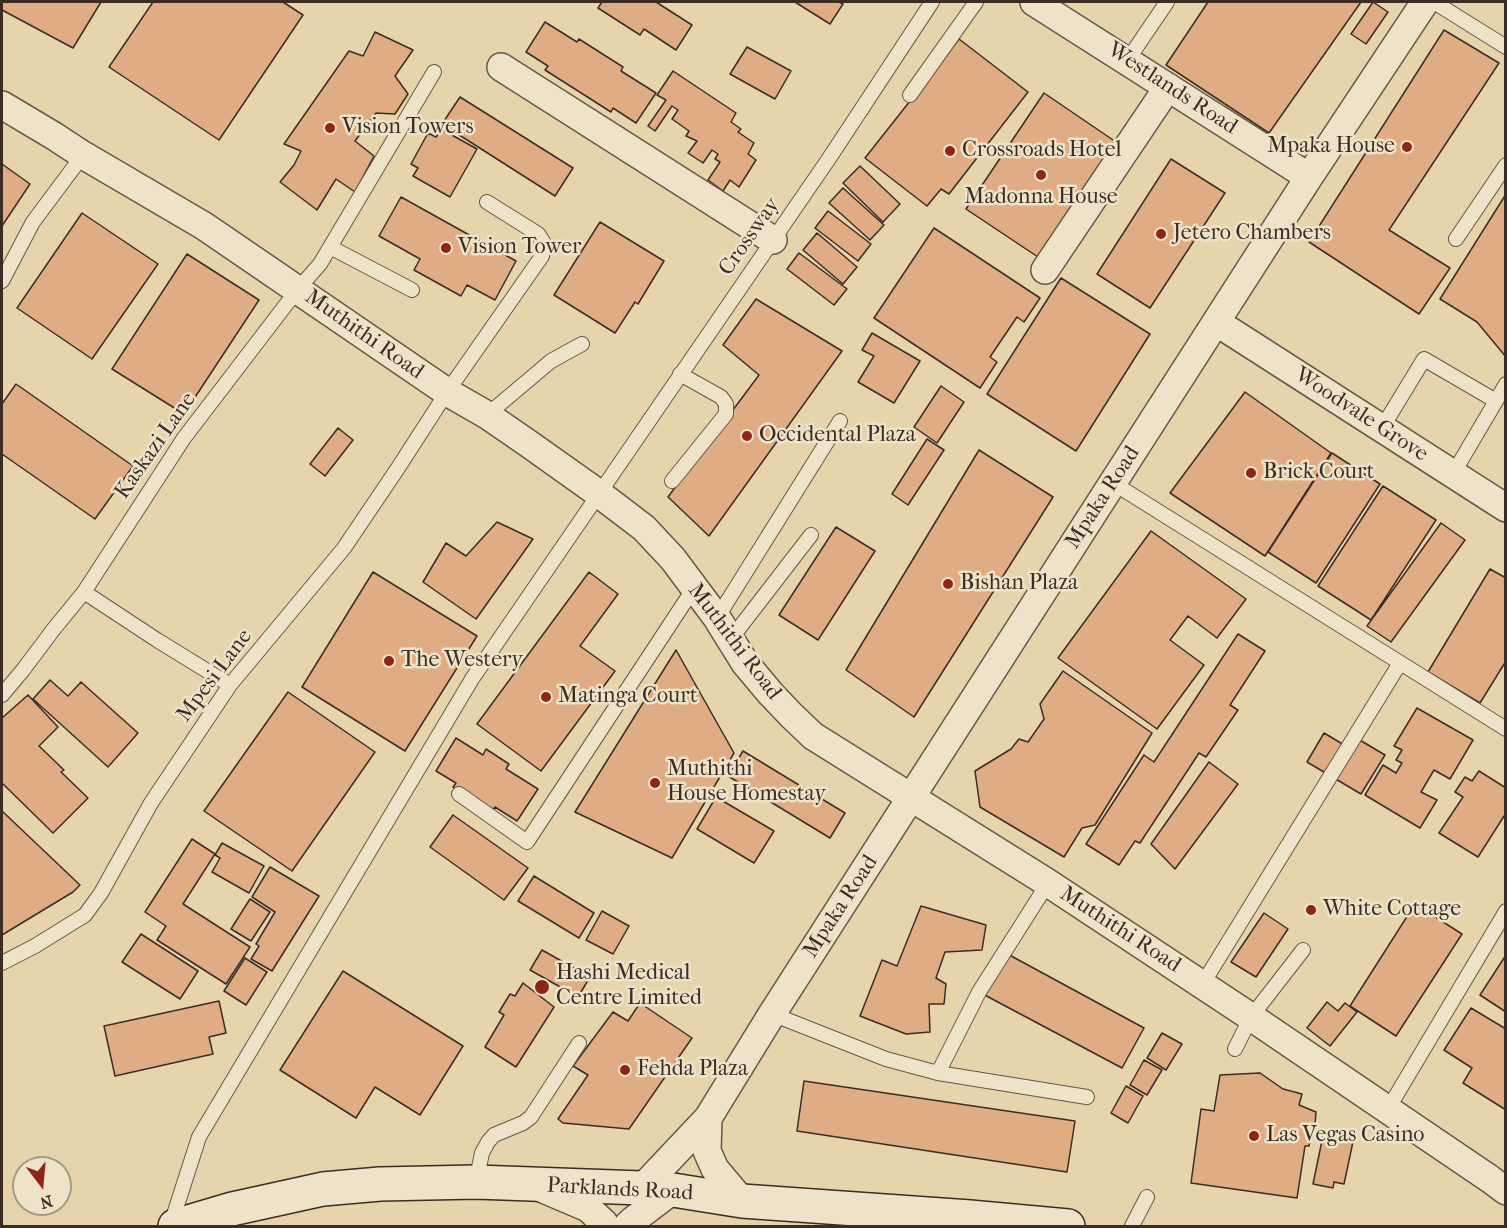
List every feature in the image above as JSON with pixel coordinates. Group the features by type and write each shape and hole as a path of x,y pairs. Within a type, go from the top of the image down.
{"main road":[{"name":"Parklands Road","path":"172,1227 232,1209 323,1190 380,1184 476,1182 657,1189 742,1201 968,1222 1068,1227"}],"street":[{"name":"Westlands Road","path":"1035,2 1309,177"},
{"name":"Mpaka Road","path":"627,1227 708,1118 772,1014 1309,177 1425,2"},
{"path":"501,67 773,240"},
{"path":"1045,270 1168,87"},
{"name":"Muthithi Road","path":"2,105 204,226 447,392 487,415 644,528 673,559 745,663 791,716 813,736 1048,883 1202,984 1506,1191"},
{"name":"Woodvale Grove","path":"1216,322 1506,508"},
{"name":"Mpaka Road","path":"708,1118 707,1151 715,1169 742,1201"},
{"path":"533,1185 588,1208 604,1223 605,1227"}],"lane":[{"name":"Crossway","path":"172,1227 199,1137 472,679 830,157 932,2"},
{"path":"910,95 976,2"},
{"path":"1126,61 1167,2"},
{"path":"1434,2 1506,47"},
{"name":"Kaskazi Lane","path":"2,694 84,592 184,438 298,289 320,264 434,72"},
{"path":"2,281 33,222 83,155"},
{"path":"1456,239 1506,165"},
{"name":"Mpesi Lane","path":"2,963 85,915 151,803 230,685 344,548 447,392 542,256 544,243 538,234 487,202"},
{"path":"330,247 412,290"},
{"path":"487,415 551,361 582,344"},
{"path":"1382,428 1424,359 1496,401"},
{"path":"672,481 726,414 726,404 721,397 680,374"},
{"path":"1453,474 1506,384"},
{"path":"723,629 840,421"},
{"path":"1113,483 1506,729"},
{"path":"723,629 811,535"},
{"path":"459,794 527,842 694,588"},
{"path":"84,592 230,685"},
{"path":"1202,984 1400,663"},
{"path":"938,1073 980,992 1048,883"},
{"path":"1388,1109 1506,911"},
{"path":"1235,1049 1251,1017 1303,950"},
{"path":"772,1014 886,1059 938,1073 1087,1097"},
{"path":"476,1182 482,1153 488,1142 494,1135 523,1123 531,1117 579,1043"},
{"path":"1132,1227 1148,1197"}],"building":[{"path":"2,2 101,2 73,48 2,10"},
{"path":"153,2 283,2 303,15 219,140 109,67"},
{"path":"602,2 656,2 692,25 676,50 644,29 640,35 598,8"},
{"path":"795,2 839,2 843,4 830,24"},
{"path":"1208,2 1361,2 1269,133 1166,65"},
{"path":"1373,2 1388,12 1366,44 1351,34"},
{"path":"545,22 577,42 579,39 623,67 621,71 656,93 636,123 613,108 611,112 545,70 548,66 526,52"},
{"name":"Mpaka House","path":"1444,30 1499,63 1389,230 1450,268 1419,314 1309,242"},
{"name":"Vision Towers","path":"375,32 413,50 395,76 408,94 395,114 376,113 355,141 374,156 355,192 336,179 317,210 280,182 294,165 301,151 284,144 349,51 363,56"},
{"path":"959,39 1028,92 949,194 941,189 927,206 865,158"},
{"path":"747,47 791,71 775,99 730,74"},
{"path":"673,71 736,113 731,122 741,129 738,132 754,143 748,154 756,160 739,187 730,180 723,191 708,180 720,162 715,159 718,154 712,150 703,163 688,153 697,141 686,136 689,131 672,119 678,110 672,106 655,131 648,126 666,100 657,95"},
{"name":"Madonna House","path":"1044,93 1116,142 1038,257 966,209"},
{"path":"460,97 573,168 555,196 442,124"},
{"path":"441,129 477,149 450,197 413,176 418,168 411,164 428,133 436,137"},
{"name":"Jetero Chambers","path":"1171,159 1225,193 1150,308 1097,274"},
{"path":"2,164 30,184 2,226"},
{"path":"860,166 900,204 883,222 843,183"},
{"path":"843,188 884,225 870,240 829,203"},
{"path":"1506,194 1506,357 1477,322 1440,299"},
{"name":"Vision Tower","path":"401,197 516,261 495,300 467,285 461,296 414,270 420,259 379,236"},
{"path":"828,211 871,244 858,261 815,228"},
{"path":"82,213 158,264 92,359 17,308"},
{"path":"600,222 664,261 638,304 635,302 615,333 554,295"},
{"path":"934,228 1040,298 1024,322 1017,317 990,357 997,362 980,388 874,318"},
{"path":"817,233 857,267 843,284 803,250"},
{"path":"799,253 847,289 834,305 787,269"},
{"path":"187,254 259,300 184,414 112,369"},
{"path":"1061,278 1150,334 1076,451 987,394"},
{"name":"Occidental Plaza","path":"756,299 842,351 709,536 668,497 759,375 723,345"},
{"path":"872,333 920,361 894,403 858,382 874,356 862,350"},
{"path":"16,384 133,466 95,519 2,454 2,404"},
{"path":"941,386 964,402 937,443 914,427"},
{"name":"Brick Court","path":"1245,392 1331,453 1265,556 1170,493"},
{"path":"338,428 353,440 325,476 310,464"},
{"path":"927,439 944,450 908,505 892,494"},
{"name":"Bishan Plaza","path":"979,450 1053,497 914,717 846,670"},
{"path":"1332,453 1380,484 1316,583 1268,552"},
{"path":"1383,486 1436,520 1371,620 1318,586"},
{"path":"497,522 533,539 476,619 423,582 446,543 466,556"},
{"path":"1441,523 1465,540 1391,642 1367,626"},
{"path":"836,527 875,551 818,640 779,615"},
{"path":"1151,531 1246,599 1217,638 1188,616 1170,640 1204,665 1157,729 1058,658"},
{"path":"1490,569 1506,578 1506,661 1480,703 1428,672"},
{"name":"The Westery","path":"373,572 477,636 405,751 302,687"},
{"name":"Matinga Court","path":"589,572 618,594 580,646 615,671 541,771 477,724"},
{"path":"1238,634 1265,651 1230,705 1238,710 1206,757 1199,753 1140,843 1135,841 1119,865 1086,844 1144,755 1154,762"},
{"name":"Muthithi House Homestay","path":"676,650 734,753 672,858 575,812"},
{"path":"1063,671 1152,733 1095,825 1082,828 1064,857 980,807 975,771 1011,749 1019,739 1028,742 1044,719 1040,704"},
{"path":"50,680 68,696 81,682 138,733 108,767 33,699"},
{"path":"288,692 375,752 292,871 204,811"},
{"path":"28,695 58,727 39,746 64,770 61,772 88,798 53,833 2,783 2,718"},
{"path":"1417,708 1473,740 1450,779 1434,770 1421,792 1437,800 1420,828 1365,795 1383,765 1396,773 1402,763 1396,760 1402,750 1394,746"},
{"path":"1324,733 1351,749 1358,739 1385,755 1361,794 1307,762"},
{"path":"456,738 483,755 486,749 509,764 506,769 538,789 517,821 495,807 492,812 453,787 456,783 436,771"},
{"path":"743,751 845,813 830,838 728,776"},
{"path":"1209,762 1238,784 1175,869 1151,844"},
{"path":"1479,771 1506,788 1506,813 1478,857 1439,833 1463,797 1455,792 1465,777 1472,781"},
{"path":"716,797 774,831 754,863 697,829"},
{"path":"2,811 80,885 73,892 2,935"},
{"path":"453,815 528,868 504,900 430,847"},
{"path":"192,839 215,854 183,904 250,947 226,984 157,940 166,926 145,912"},
{"path":"222,843 264,866 249,893 212,872 220,858 215,855"},
{"path":"270,867 319,896 272,971 251,959 259,946 256,944 275,912 252,897"},
{"path":"534,876 594,913 579,938 518,901"},
{"path":"250,899 270,912 251,941 231,929"},
{"path":"1415,904 1462,934 1396,1036 1350,1006"},
{"path":"921,906 986,925 982,950 945,952 936,978 946,984 944,1004 929,1004 930,1032 906,1034 860,1016 882,960 897,966"},
{"path":"602,911 629,926 613,954 586,940"},
{"path":"1264,913 1288,929 1256,977 1231,962"},
{"path":"141,934 198,971 180,999 122,962"},
{"path":"542,950 590,977 578,997 530,970"},
{"path":"1002,951 1144,1028 1122,1068 979,992"},
{"path":"1506,955 1506,1012 1480,995"},
{"path":"245,958 267,972 246,1005 224,991"},
{"path":"343,971 463,1046 420,1115 375,1087 356,1118 280,1070"},
{"path":"523,983 554,1007 516,1067 485,1047 504,1015 499,1012 510,994 515,996"},
{"path":"219,1001 226,1033 209,1037 213,1054 115,1076 104,1026"},
{"path":"1327,1002 1338,1011 1345,1003 1357,1012 1330,1046 1307,1028"},
{"name":"Fehda Plaza","path":"640,1003 692,1038 629,1129 563,1123 558,1119 588,1075 573,1066 613,1012 628,1021"},
{"path":"1471,1008 1506,1029 1506,1110 1463,1083 1472,1068 1444,1050"},
{"path":"1162,1033 1182,1044 1166,1070 1147,1058"},
{"path":"1144,1060 1162,1070 1147,1095 1130,1085"},
{"name":"Las Vegas Casino","path":"1260,1073 1283,1089 1302,1094 1299,1105 1316,1112 1314,1136 1311,1135 1309,1146 1305,1146 1297,1198 1191,1183 1201,1109 1214,1111 1220,1075"},
{"path":"804,1081 1075,1121 1067,1172 797,1131"},
{"path":"1126,1086 1143,1096 1128,1123 1111,1113"},
{"path":"1324,1131 1354,1137 1344,1184 1334,1182 1333,1188 1313,1184"}],"place":[{"name":"Vision Towers","path":"330,128"},
{"name":"Mpaka House","path":"1407,147"},
{"name":"Crossroads Hotel","path":"950,151"},
{"name":"Madonna House","path":"1041,175"},
{"name":"Jetero Chambers","path":"1161,234"},
{"name":"Vision Tower","path":"446,248"},
{"name":"Occidental Plaza","path":"747,436"},
{"name":"Brick Court","path":"1251,473"},
{"name":"Bishan Plaza","path":"948,584"},
{"name":"The Westery","path":"389,661"},
{"name":"Matinga Court","path":"546,697"},
{"name":"Muthithi House Homestay","path":"655,783"},
{"name":"White Cottage","path":"1311,910"},
{"name":"Hashi Medical Centre Limited","path":"542,987"},
{"name":"Fehda Plaza","path":"625,1070"},
{"name":"Las Vegas Casino","path":"1254,1136"}]}
